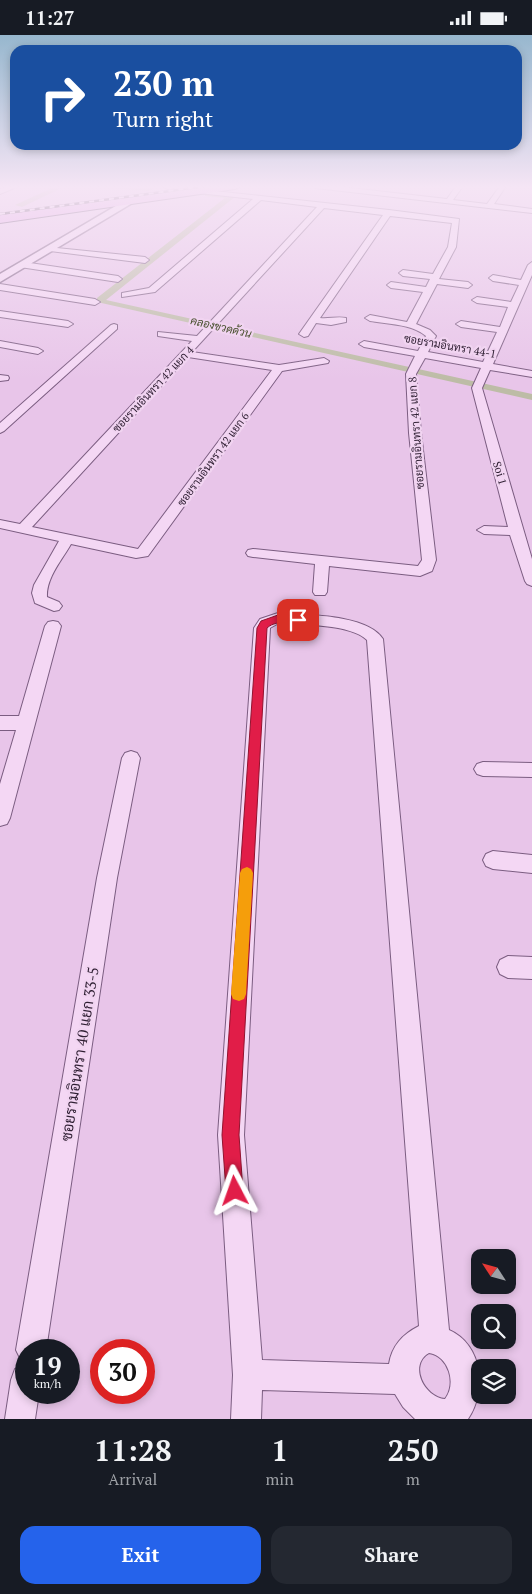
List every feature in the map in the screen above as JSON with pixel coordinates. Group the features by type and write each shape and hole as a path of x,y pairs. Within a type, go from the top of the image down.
{"street":[{"path":"0,279 47,251"},
{"path":"64,251 145,260"},
{"path":"125,295 152,290 198,251"},
{"name":"ซอยรามอินทรา 42 แยก 4","path":"23,529 281,251"},
{"path":"304,334 362,251"},
{"path":"410,325 419,300 429,290 449,251"},
{"path":"23,265 118,279"},
{"name":"Soi 1","path":"532,265 478,385 516,531 532,581"},
{"path":"403,273 468,285"},
{"path":"493,278 524,283"},
{"path":"391,285 429,290"},
{"path":"0,287 95,302"},
{"path":"477,300 514,305"},
{"path":"0,314 68,324"},
{"name":"ซอยรามอินทรา 42 แยก 8","path":"322,561 420,571 426,569 428,560 416,443 412,370 430,339 430,334 410,325 370,318"},
{"path":"314,321 331,322 343,320"},
{"path":"462,324 503,330"},
{"path":"0,429 114,327"},
{"path":"162,334 199,339"},
{"path":"0,344 38,351"},
{"name":"ซอยรามอินทรา 44-1","path":"364,344 532,374"},
{"path":"185,354 279,368 324,361"},
{"name":"ซอยรามอินทรา 42 แยก 6","path":"67,538 136,554 146,549 279,368"},
{"path":"0,524 67,538 62,551 45,577 39,596 40,600 54,605"},
{"path":"484,530 516,531"},
{"path":"253,553 322,561 320,592"},
{"path":"246,1419 248,1375 231,1135 262,628 265,623 278,618 357,627 369,632 375,639 436,1338"},
{"path":"0,818 53,626"},
{"path":"0,723 27,723"},
{"name":"ซอยรามอินทรา 40 แยก 33-5","path":"33,1339 107,878 131,758"},
{"path":"483,769 532,770"},
{"path":"493,860 532,864"},
{"path":"508,967 532,968"},
{"path":"436,1338 453,1349 464,1369 466,1381 464,1393 455,1411 447,1417 438,1419 428,1416 411,1401 403,1379 404,1361 411,1347 418,1341 436,1338"},
{"path":"248,1375 403,1379"},
{"path":"20,1419 22,1404"}],"waterway":[{"name":"คลองขวดด้วน","path":"163,251 100,300 532,397"}],"slow traffic":[{"path":"239,994 247,873"}],"route":[{"path":"235,1191 231,1135 242,927 250,833 262,628 265,623 278,618 298,620"}]}
